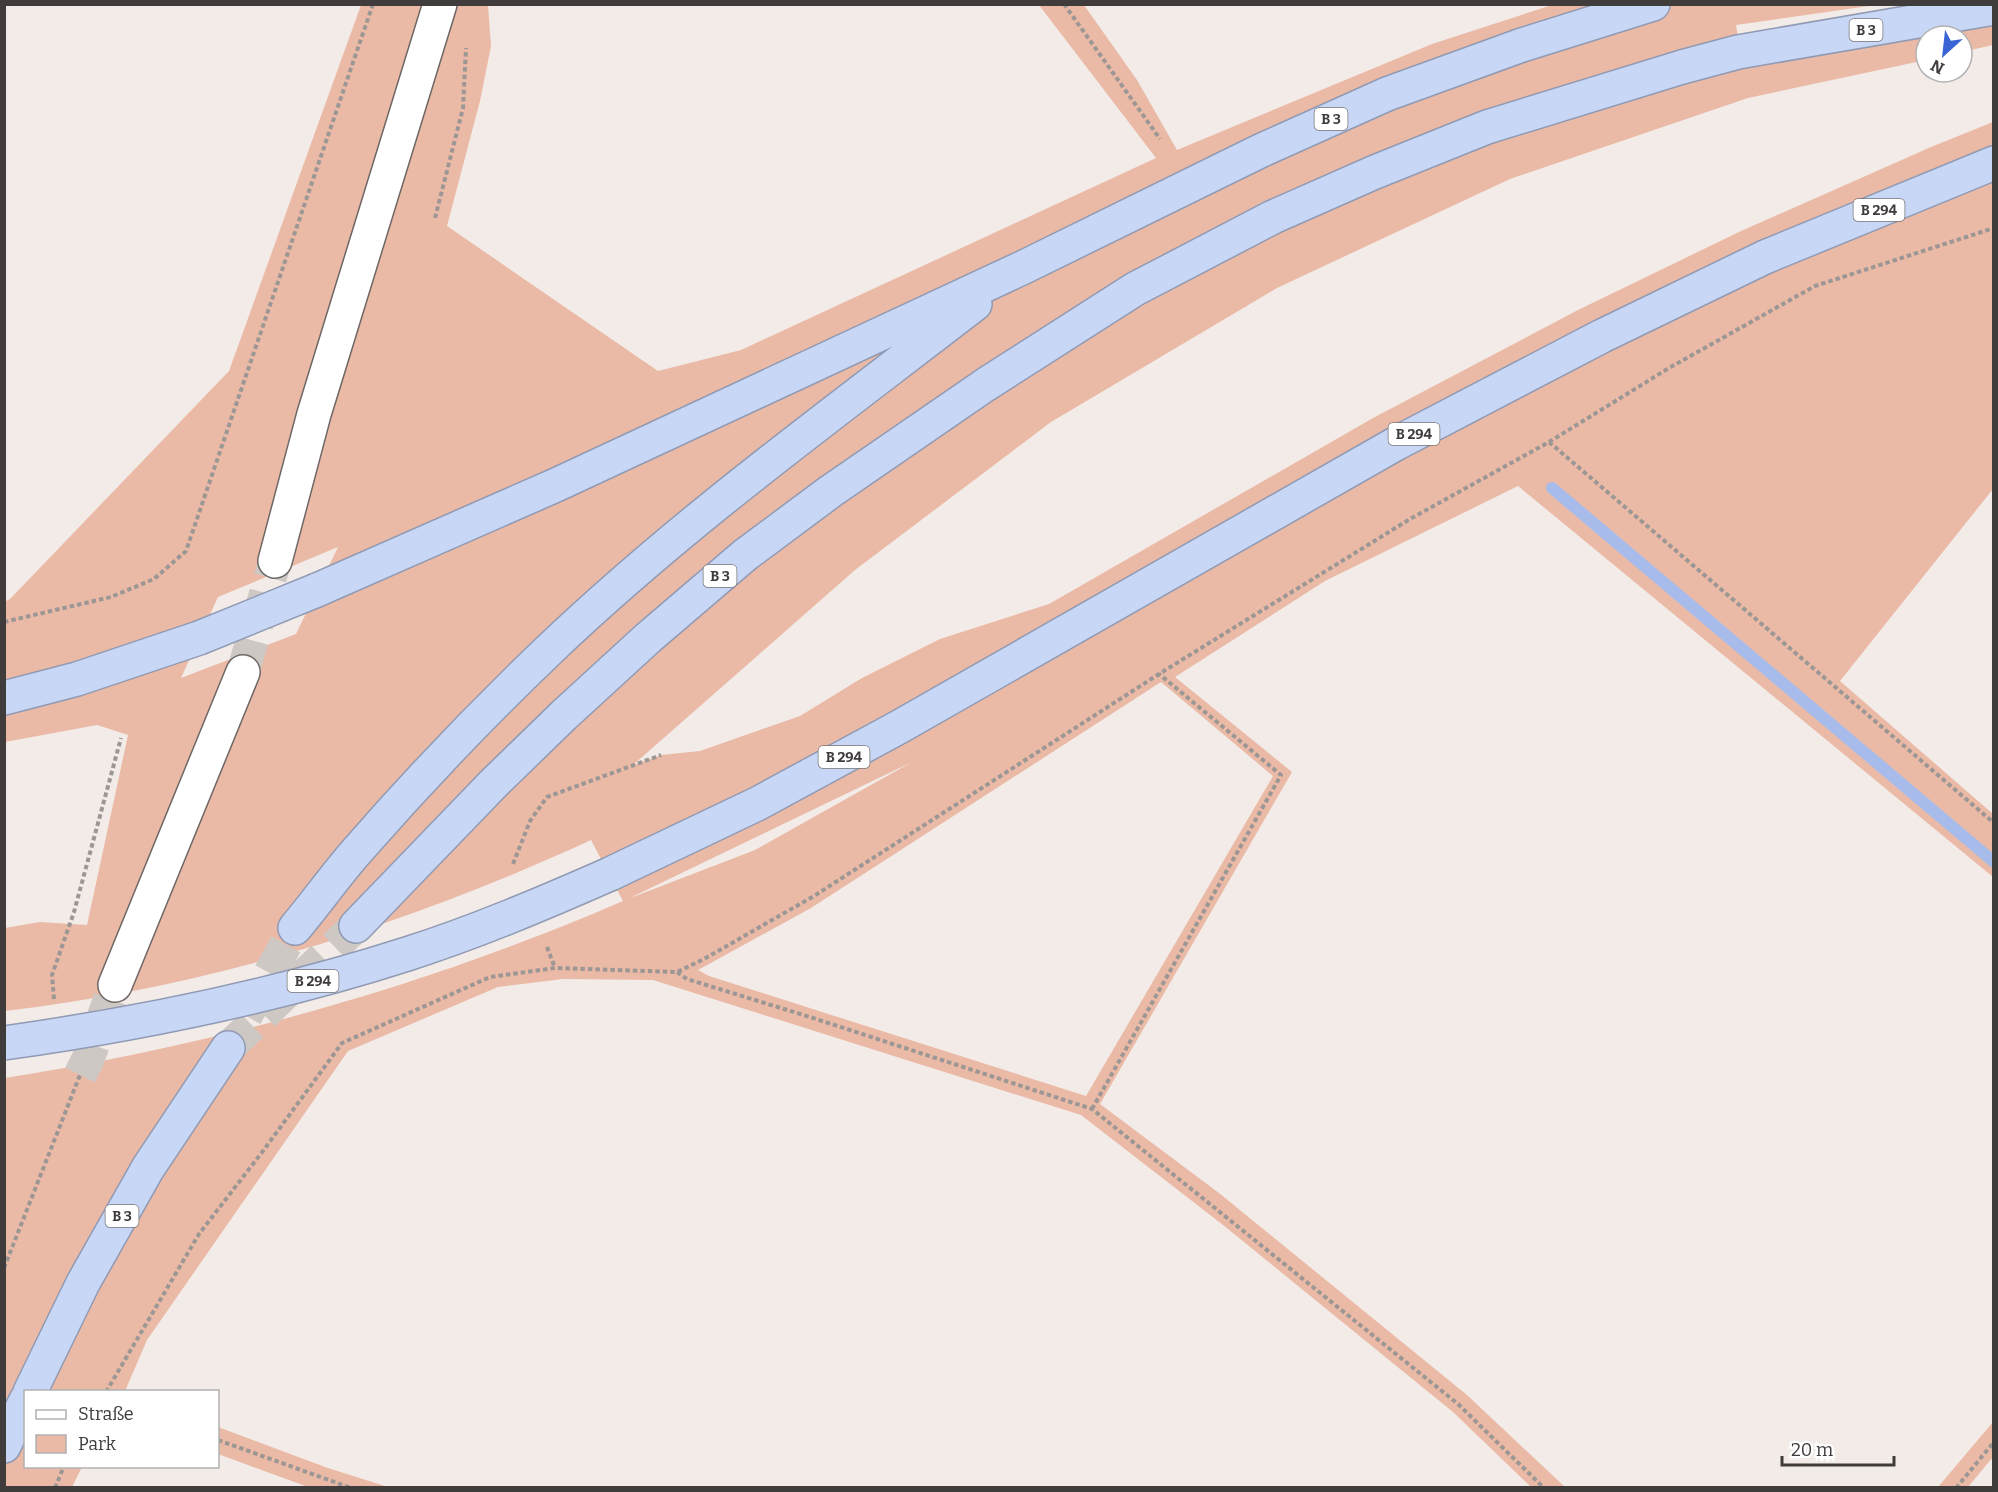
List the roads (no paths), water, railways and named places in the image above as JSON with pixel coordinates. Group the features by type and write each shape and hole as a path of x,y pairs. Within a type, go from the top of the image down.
{"highway":[{"name":"B 3","path":"295,928 356,852 452,747 558,642 701,517 1024,267 1260,151 1387,94 1522,45 1653,4"},
{"name":"B 3","path":"356,926 494,783 564,715 648,638 745,555 831,491 985,384 1135,289 1273,217 1375,172 1487,127 1738,52 1994,8"},
{"name":"B 294","path":"4,1043 90,1031 290,988 408,953 545,903 757,804 1073,629 1397,443 1602,336 1765,256 1994,163"},
{"path":"4,698 76,679 199,638 317,590 556,485 1024,267"},
{"name":"B 3","path":"31,1390 83,1283 142,1179 228,1048"},
{"path":"4,1446 24,1404"}],"street":[{"path":"275,561 315,414 440,4"},
{"path":"115,985 243,672"}],"waterway":[{"path":"1552,488 1994,862"}],"tunnel":[{"path":"243,672 275,561"},
{"path":"228,1048 356,926"},
{"path":"246,1016 295,928"},
{"path":"80,1075 115,985"}]}
